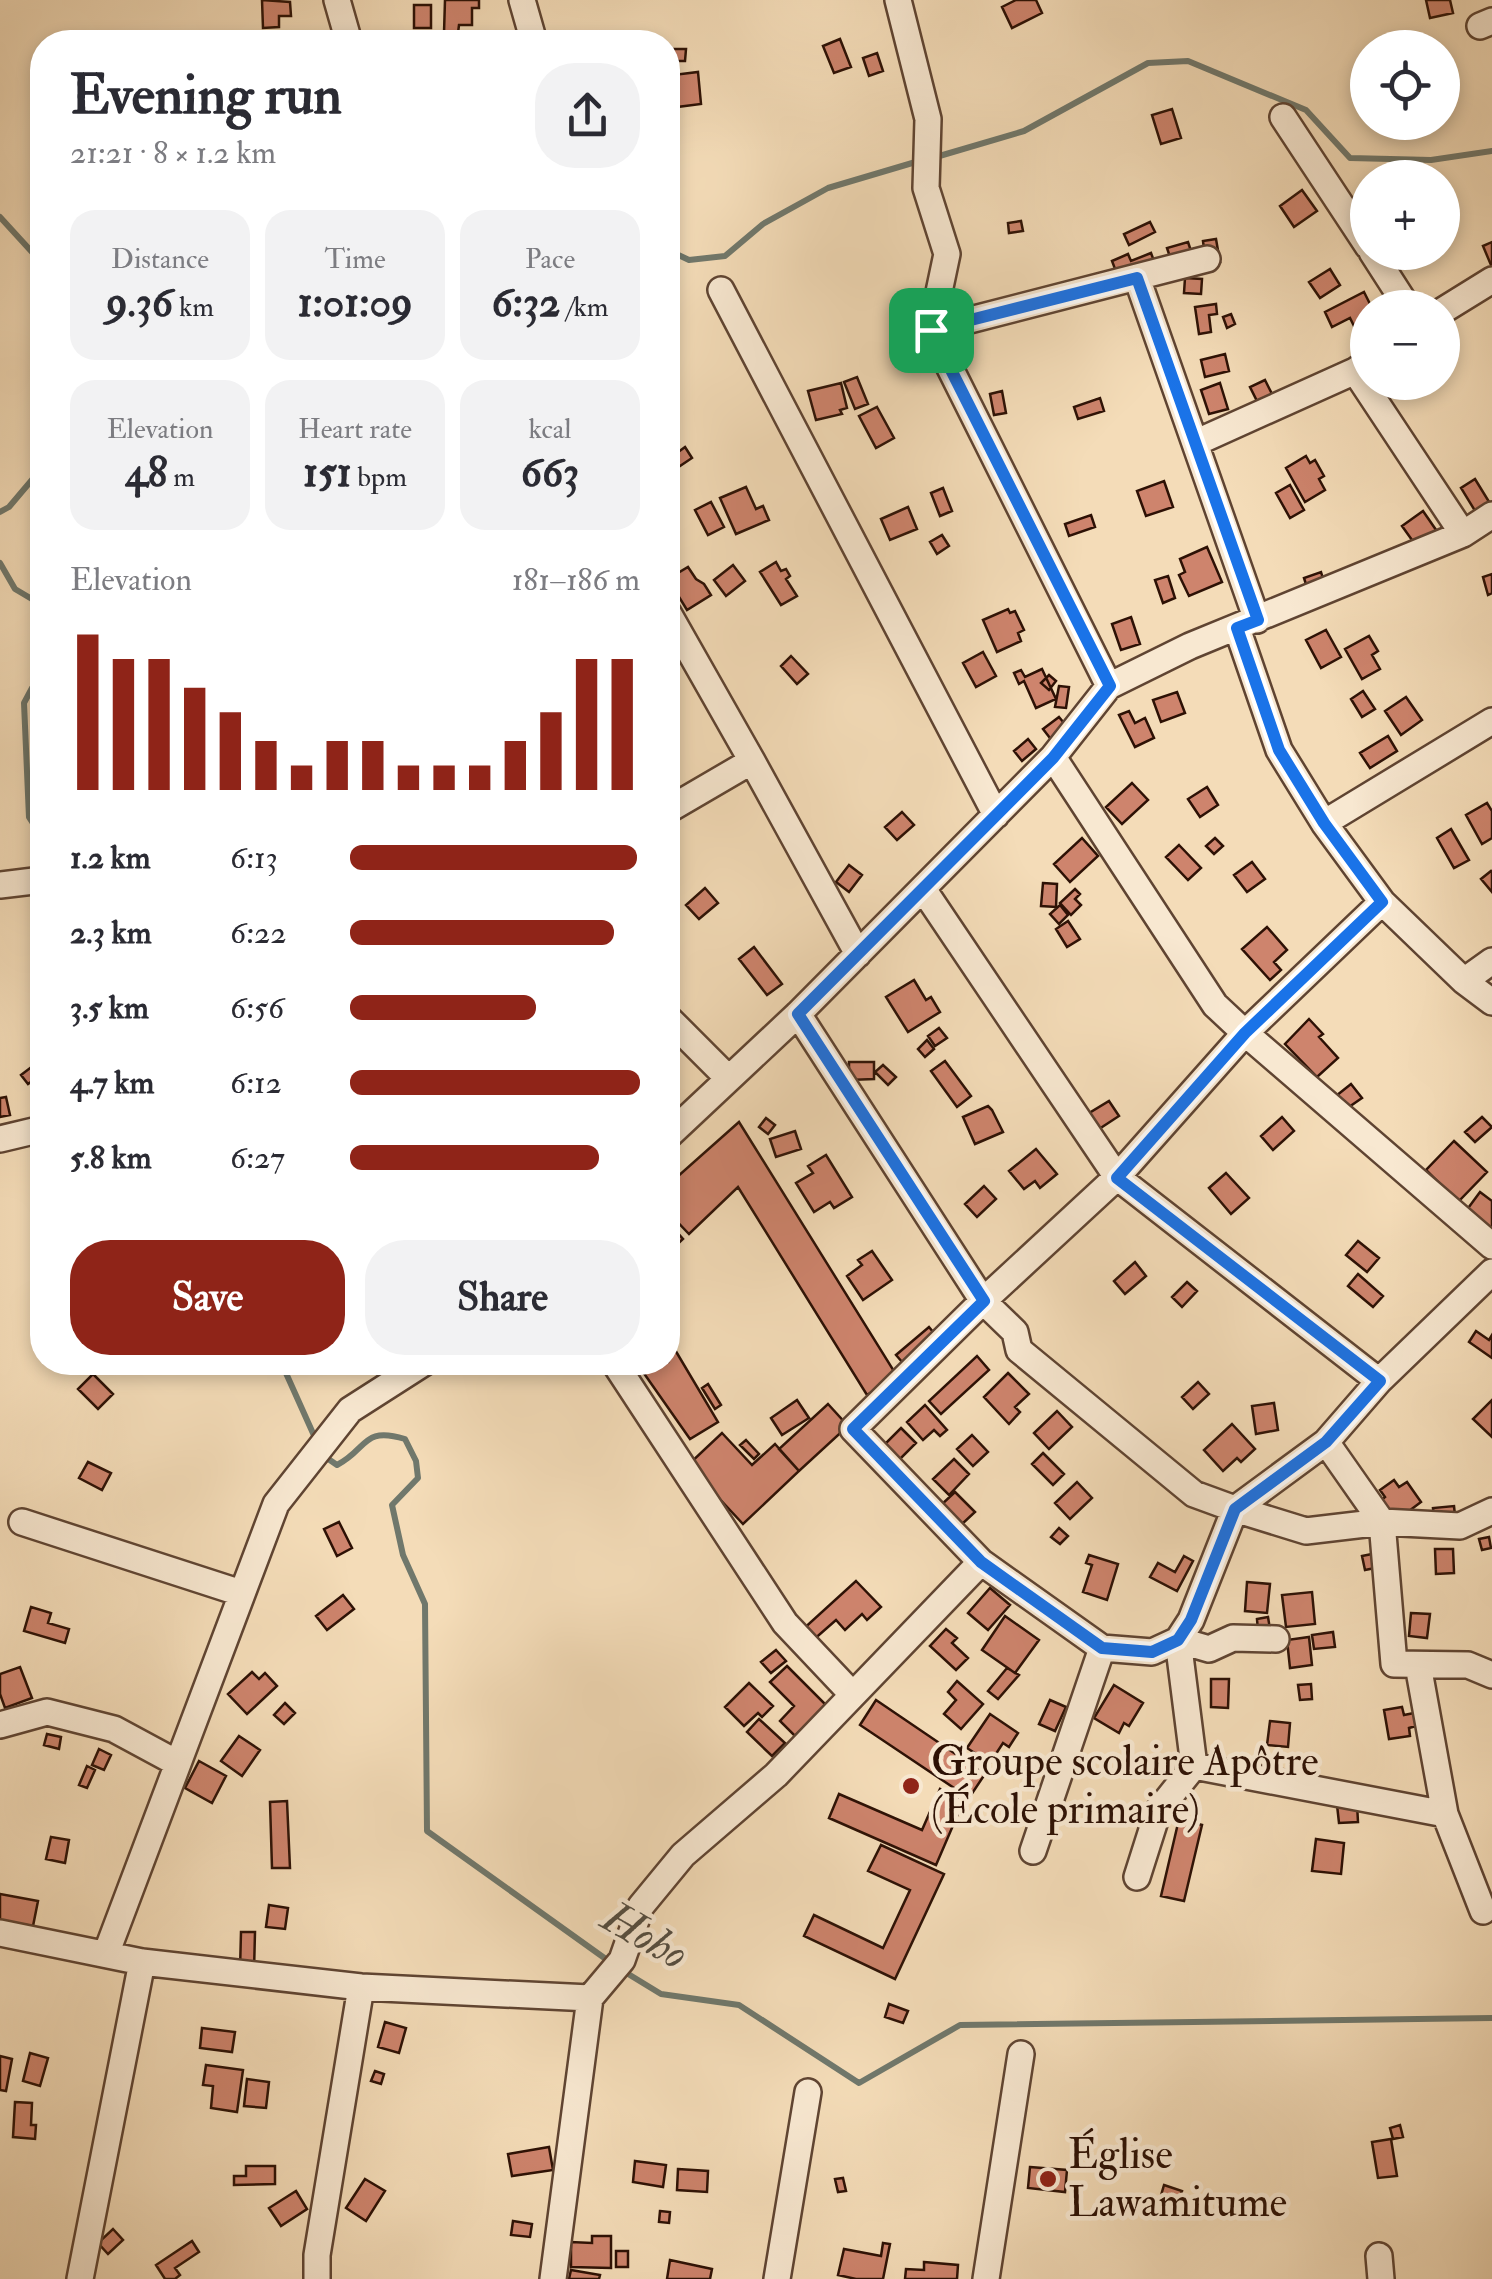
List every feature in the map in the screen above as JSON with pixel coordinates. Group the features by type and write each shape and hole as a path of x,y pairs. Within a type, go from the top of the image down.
{"street":[{"path":"337,0 346,30"},
{"path":"522,0 531,30"},
{"path":"898,0 928,119 926,188 947,254 931,330 1110,686"},
{"path":"1283,116 1350,218"},
{"path":"931,330 1206,259"},
{"path":"1137,278 1195,443 1279,750 1324,823 1382,902 1464,981 1492,1002"},
{"path":"1460,300 1492,280"},
{"path":"721,290 996,815"},
{"path":"1195,443 1350,372"},
{"path":"1381,400 1462,534"},
{"path":"680,1124 798,1014 1053,758 1110,686 1190,646 1462,534 1492,514"},
{"path":"680,634 858,954"},
{"path":"1324,823 1492,721"},
{"path":"1053,758 1215,1005 1492,1246"},
{"path":"680,803 752,761"},
{"path":"0,885 30,881"},
{"path":"922,890 1117,1178 1380,1381"},
{"path":"1382,902 1245,1033 1117,1178 853,1429 981,1562 1102,1648 1152,1652 1178,1640 1191,1620 1235,1509 1326,1442 1380,1381 1492,1272"},
{"path":"1464,981 1492,961"},
{"path":"798,1014 984,1301 1014,1332 1019,1350 1194,1494 1306,1531 1382,1522 1460,1526 1492,1511"},
{"path":"680,1030 728,1078"},
{"path":"0,1139 30,1132"},
{"path":"106,1954 276,1504 350,1410 405,1375"},
{"path":"623,1375 785,1623 853,1695"},
{"path":"1326,1442 1382,1522 1394,1664 1468,1665 1492,1675"},
{"path":"22,1522 241,1594"},
{"path":"552,2279 590,1998 618,1966 641,1906 684,1855 776,1775 981,1562"},
{"path":"1178,1640 1209,1649 1233,1638 1276,1640"},
{"path":"1137,1877 1158,1811 1194,1766 1178,1640"},
{"path":"1033,1852 1102,1648"},
{"path":"1418,1665 1445,1814 1483,1911"},
{"path":"0,1725 46,1712 114,1729 177,1762"},
{"path":"1194,1766 1445,1814"},
{"path":"0,1933 142,1962 361,1987 590,1998"},
{"path":"80,2279 142,1962"},
{"path":"317,2279 361,1987"},
{"path":"986,2279 1020,2054"},
{"path":"777,2279 808,2092"}],"building":[{"path":"262,0 290,2 291,16 279,16 279,27 263,28"},
{"path":"445,0 479,0 479,8 472,8 472,25 444,30"},
{"path":"1016,0 1036,0 1042,13 1012,28 1002,7"},
{"path":"1426,0 1450,0 1453,13 1430,18"},
{"path":"414,5 431,5 431,28 414,28"},
{"path":"840,39 851,67 834,73 823,46"},
{"path":"680,49 686,49 685,61 680,61"},
{"path":"877,53 883,71 869,76 863,58"},
{"path":"698,72 701,104 680,107 680,74"},
{"path":"1172,109 1181,138 1161,144 1152,115"},
{"path":"1302,190 1317,211 1294,227 1280,206"},
{"path":"1021,221 1023,231 1009,233 1008,223"},
{"path":"1150,222 1155,232 1129,245 1124,234"},
{"path":"1216,239 1220,262 1206,264 1203,241"},
{"path":"1188,242 1192,254 1176,275 1167,248"},
{"path":"1492,242 1492,265 1491,265 1483,246"},
{"path":"1151,253 1157,269 1120,282 1112,261 1128,254 1131,261"},
{"path":"1330,269 1340,285 1320,298 1309,282"},
{"path":"1185,278 1202,279 1201,294 1184,293"},
{"path":"913,291 923,319 904,325 894,298"},
{"path":"1350,299 1350,318 1332,327 1325,312"},
{"path":"1216,304 1217,314 1209,315 1211,332 1199,334 1195,307"},
{"path":"1231,314 1235,324 1227,328 1223,317"},
{"path":"1225,354 1229,371 1205,377 1201,360"},
{"path":"857,377 868,404 855,409 844,382"},
{"path":"1265,380 1275,400 1260,407 1250,387"},
{"path":"841,383 847,408 840,410 842,414 816,420 808,391"},
{"path":"1220,383 1228,409 1209,414 1201,390"},
{"path":"1002,391 1006,413 994,415 990,394"},
{"path":"1100,398 1104,411 1078,419 1074,407"},
{"path":"877,407 894,438 876,448 859,416"},
{"path":"685,447 692,458 680,466 680,451"},
{"path":"1306,456 1310,463 1315,460 1324,476 1319,479 1325,490 1305,502 1286,468"},
{"path":"1475,479 1491,505 1477,514 1461,488"},
{"path":"1164,481 1173,507 1146,516 1137,491"},
{"path":"1290,485 1304,510 1290,518 1276,493"},
{"path":"746,487 756,509 763,506 769,520 736,534 720,498"},
{"path":"943,488 952,511 940,516 931,493"},
{"path":"711,502 724,527 708,535 695,510"},
{"path":"908,507 917,529 890,540 881,519"},
{"path":"1423,511 1443,540 1422,554 1402,526"},
{"path":"1091,515 1095,527 1069,536 1065,524"},
{"path":"942,535 949,546 937,554 930,542"},
{"path":"1207,547 1222,582 1189,596 1179,575 1185,572 1180,559"},
{"path":"776,562 781,571 786,569 790,576 786,579 797,596 781,605 760,572"},
{"path":"733,565 745,581 726,596 714,580"},
{"path":"688,567 711,595 687,610 680,599 680,572"},
{"path":"1321,572 1327,592 1310,597 1304,578"},
{"path":"1492,574 1492,593 1488,595 1483,577"},
{"path":"1168,576 1175,598 1163,603 1155,580"},
{"path":"1008,609 1010,613 1015,611 1024,630 1018,633 1021,641 997,652 983,620"},
{"path":"1131,617 1140,644 1121,650 1112,624"},
{"path":"1326,630 1341,657 1321,668 1306,640"},
{"path":"1369,636 1378,651 1372,655 1380,669 1362,679 1345,649"},
{"path":"983,652 996,676 976,687 963,663"},
{"path":"791,656 808,674 797,684 781,666"},
{"path":"1042,669 1056,699 1036,708 1024,681 1019,684 1014,673 1021,670 1025,677"},
{"path":"1049,675 1056,681 1049,690 1041,683"},
{"path":"1059,686 1069,687 1066,708 1055,707"},
{"path":"1363,691 1375,709 1362,717 1351,699"},
{"path":"1177,692 1185,713 1161,722 1153,700"},
{"path":"1406,697 1422,720 1401,735 1385,711"},
{"path":"1129,711 1135,723 1145,718 1154,738 1135,747 1119,715"},
{"path":"1059,717 1069,729 1053,742 1043,729"},
{"path":"1388,736 1397,751 1370,768 1360,753"},
{"path":"1028,739 1036,749 1022,761 1014,751"},
{"path":"1132,783 1148,800 1122,824 1106,807"},
{"path":"1207,787 1218,805 1200,817 1188,799"},
{"path":"1487,803 1492,811 1492,838 1482,844 1466,815"},
{"path":"902,812 914,825 897,840 885,827"},
{"path":"1451,829 1469,860 1454,868 1437,838"},
{"path":"1082,838 1098,856 1070,882 1054,864"},
{"path":"1215,838 1223,846 1214,854 1206,846"},
{"path":"1179,845 1201,868 1188,880 1166,857"},
{"path":"1252,862 1265,879 1247,892 1234,875"},
{"path":"849,865 862,875 849,892 836,882"},
{"path":"1492,872 1492,892 1481,879"},
{"path":"1043,883 1057,884 1056,907 1041,906"},
{"path":"705,888 718,903 699,919 686,905"},
{"path":"1075,889 1080,894 1075,899 1081,905 1071,915 1060,903"},
{"path":"1060,905 1068,915 1059,924 1050,914"},
{"path":"1068,921 1080,939 1067,947 1056,929"},
{"path":"1267,927 1287,950 1274,962 1281,970 1270,980 1242,949"},
{"path":"754,947 782,984 767,995 739,959"},
{"path":"914,980 926,1000 931,997 940,1012 908,1032 886,997"},
{"path":"1309,1019 1338,1058 1317,1077 1285,1044"},
{"path":"939,1028 947,1038 935,1046 928,1036"},
{"path":"927,1040 934,1049 925,1057 918,1049"},
{"path":"945,1061 971,1096 957,1107 931,1071"},
{"path":"849,1062 874,1062 874,1079 849,1080"},
{"path":"883,1065 896,1077 888,1085 875,1072"},
{"path":"30,1068 30,1083 28,1084 21,1075"},
{"path":"1351,1084 1362,1098 1346,1109 1336,1096"},
{"path":"6,1097 10,1115 0,1117 0,1098"},
{"path":"1109,1101 1119,1116 1096,1131 1086,1115"},
{"path":"988,1106 1003,1132 975,1144 963,1117"},
{"path":"1282,1117 1294,1131 1273,1150 1261,1136"},
{"path":"1482,1117 1492,1127 1475,1142 1465,1132"},
{"path":"766,1118 775,1125 768,1134 759,1127"},
{"path":"739,1122 897,1376 867,1395 738,1187 689,1234 680,1225 680,1174"},
{"path":"795,1131 801,1149 776,1157 770,1139"},
{"path":"1454,1141 1487,1172 1458,1202 1426,1170"},
{"path":"1036,1149 1057,1174 1040,1188 1035,1181 1024,1189 1009,1171"},
{"path":"826,1155 852,1197 834,1208 830,1202 814,1212 796,1183 813,1173 808,1166"},
{"path":"1226,1173 1249,1198 1231,1214 1209,1188"},
{"path":"984,1186 996,1199 977,1217 965,1204"},
{"path":"1480,1192 1492,1201 1492,1237 1463,1215"},
{"path":"1358,1241 1379,1258 1367,1272 1346,1255"},
{"path":"872,1251 892,1280 863,1300 847,1276 862,1265 858,1260"},
{"path":"1135,1262 1146,1276 1125,1294 1114,1281"},
{"path":"1358,1274 1383,1296 1373,1307 1348,1286"},
{"path":"1187,1282 1197,1291 1182,1307 1172,1297"},
{"path":"929,1327 943,1344 910,1371 896,1355"},
{"path":"1476,1331 1489,1340 1492,1335 1492,1358 1469,1342"},
{"path":"977,1356 989,1370 941,1414 929,1401"},
{"path":"680,1358 718,1422 690,1439 645,1375 680,1375"},
{"path":"1008,1373 1029,1394 1015,1407 1020,1412 1009,1424 984,1397"},
{"path":"94,1375 113,1394 98,1409 78,1389"},
{"path":"1198,1382 1209,1394 1193,1409 1182,1397"},
{"path":"708,1384 721,1405 715,1409 702,1388"},
{"path":"797,1400 809,1418 782,1435 771,1418"},
{"path":"1492,1400 1492,1437 1473,1419"},
{"path":"1274,1403 1278,1430 1256,1434 1252,1406"},
{"path":"828,1404 848,1426 799,1471 779,1449"},
{"path":"925,1405 947,1430 940,1436 934,1430 923,1440 907,1422"},
{"path":"1057,1411 1072,1427 1049,1449 1034,1433"},
{"path":"1232,1424 1255,1449 1223,1471 1204,1450"},
{"path":"901,1428 916,1443 895,1464 880,1449"},
{"path":"722,1433 752,1465 775,1444 799,1471 743,1524 688,1465"},
{"path":"972,1435 988,1452 973,1466 957,1449"},
{"path":"746,1440 759,1454 754,1459 740,1445"},
{"path":"1043,1453 1064,1474 1053,1485 1032,1464"},
{"path":"954,1459 969,1474 949,1495 933,1479"},
{"path":"88,1462 111,1473 102,1490 79,1478"},
{"path":"1394,1480 1399,1487 1407,1482 1421,1502 1393,1523 1378,1503 1385,1497 1380,1490"},
{"path":"1077,1482 1092,1498 1070,1519 1055,1503"},
{"path":"955,1492 975,1512 961,1525 941,1505"},
{"path":"1454,1506 1457,1535 1436,1536 1433,1508"},
{"path":"339,1522 352,1548 337,1556 324,1529"},
{"path":"1059,1528 1068,1536 1060,1544 1051,1537"},
{"path":"1489,1537 1491,1548 1482,1550 1479,1539"},
{"path":"1435,1549 1453,1549 1454,1573 1436,1574"},
{"path":"1372,1554 1375,1568 1365,1570 1362,1556"},
{"path":"1089,1555 1118,1564 1107,1600 1083,1592 1092,1565 1086,1563"},
{"path":"1184,1556 1193,1561 1177,1591 1150,1577 1158,1563 1175,1572"},
{"path":"856,1581 881,1607 867,1620 862,1614 845,1630 836,1620 811,1642 801,1631"},
{"path":"1247,1582 1270,1584 1267,1613 1245,1611"},
{"path":"990,1588 1010,1605 988,1630 968,1613"},
{"path":"1312,1592 1315,1624 1286,1627 1282,1595"},
{"path":"343,1595 354,1609 327,1630 316,1616"},
{"path":"31,1607 51,1613 48,1623 69,1629 65,1643 24,1631"},
{"path":"1411,1613 1430,1614 1427,1638 1409,1636"},
{"path":"1005,1616 1039,1640 1015,1673 982,1650"},
{"path":"1268,1617 1270,1629 1258,1631 1257,1619"},
{"path":"946,1629 957,1638 952,1643 968,1658 956,1670 930,1646"},
{"path":"1333,1632 1335,1647 1314,1649 1312,1635"},
{"path":"1309,1637 1312,1665 1290,1668 1287,1640"},
{"path":"776,1650 786,1661 771,1673 761,1662"},
{"path":"787,1666 826,1705 795,1736 780,1721 794,1706 770,1682"},
{"path":"20,1667 32,1698 5,1708 0,1674"},
{"path":"1007,1668 1019,1675 998,1699 988,1691"},
{"path":"252,1672 259,1679 265,1673 277,1686 247,1714 228,1694"},
{"path":"1211,1679 1229,1679 1228,1708 1211,1707"},
{"path":"957,1681 983,1704 961,1729 944,1714 956,1700 948,1692"},
{"path":"749,1683 773,1706 744,1726 725,1707"},
{"path":"1311,1684 1312,1699 1300,1700 1298,1685"},
{"path":"1114,1685 1143,1703 1129,1726 1124,1723 1119,1733 1094,1718"},
{"path":"876,1700 985,1774 969,1798 860,1725"},
{"path":"1050,1700 1066,1707 1055,1731 1039,1724"},
{"path":"285,1703 295,1713 284,1724 274,1715"},
{"path":"1402,1707 1404,1715 1414,1713 1416,1726 1409,1728 1410,1736 1389,1739 1384,1710"},
{"path":"990,1714 1018,1733 1009,1747 1003,1743 990,1763 967,1748"},
{"path":"759,1719 785,1743 772,1756 747,1732"},
{"path":"1270,1721 1290,1723 1288,1747 1267,1745"},
{"path":"47,1734 61,1737 59,1749 44,1745"},
{"path":"239,1736 260,1750 242,1776 221,1761"},
{"path":"99,1749 111,1755 104,1770 92,1765"},
{"path":"1169,1754 1182,1760 1176,1775 1163,1769"},
{"path":"199,1761 226,1776 212,1803 185,1788"},
{"path":"87,1766 95,1770 87,1788 79,1785"},
{"path":"940,1789 964,1800 936,1865 829,1818 839,1794 922,1830"},
{"path":"287,1801 290,1868 272,1868 270,1802"},
{"path":"1357,1804 1358,1822 1339,1823 1337,1805"},
{"path":"1179,1819 1202,1825 1184,1901 1161,1896"},
{"path":"51,1837 69,1840 65,1863 46,1859"},
{"path":"1316,1839 1344,1843 1341,1874 1312,1871"},
{"path":"881,1845 944,1874 895,1979 804,1936 814,1915 883,1948 910,1890 868,1871"},
{"path":"0,1894 38,1901 33,1926 0,1921"},
{"path":"269,1905 288,1908 285,1929 266,1927"},
{"path":"241,1932 255,1932 254,1971 240,1970"},
{"path":"889,2004 908,2011 903,2023 885,2017"},
{"path":"385,2022 406,2028 399,2053 378,2047"},
{"path":"202,2028 235,2032 232,2052 200,2048"},
{"path":"30,2053 48,2058 40,2086 23,2081"},
{"path":"0,2056 12,2059 6,2091 0,2090"},
{"path":"206,2065 243,2070 237,2112 211,2108 213,2086 203,2085"},
{"path":"375,2071 384,2074 381,2084 371,2081"},
{"path":"247,2079 269,2082 266,2108 244,2106"},
{"path":"15,2102 32,2103 35,2139 13,2137"},
{"path":"1400,2125 1403,2137 1393,2139 1390,2128"},
{"path":"1391,2139 1397,2176 1378,2178 1372,2142"},
{"path":"549,2147 553,2170 512,2176 508,2154"},
{"path":"635,2161 666,2165 663,2187 633,2182"},
{"path":"246,2166 275,2166 275,2184 234,2185 234,2176 246,2176"},
{"name":"Église Lawamitume","path":"1030,2167 1067,2170 1065,2192 1028,2188"},
{"path":"678,2169 708,2171 707,2192 677,2190"},
{"path":"843,2178 846,2191 838,2192 835,2179"},
{"path":"365,2179 385,2191 366,2221 346,2208"},
{"path":"1164,2185 1182,2191 1178,2204 1160,2199"},
{"path":"296,2191 307,2209 281,2226 269,2208"},
{"path":"660,2211 670,2212 669,2223 659,2222"},
{"path":"513,2221 532,2224 530,2237 511,2235"},
{"path":"113,2229 123,2240 108,2254 98,2243"},
{"path":"592,2236 611,2236 611,2268 571,2267 571,2242 592,2243"},
{"path":"192,2241 199,2252 175,2268 180,2275 175,2279 165,2279 156,2265"},
{"path":"883,2243 890,2244 883,2279 838,2275 844,2249 881,2256"},
{"path":"616,2251 628,2251 628,2267 616,2267"},
{"path":"670,2260 712,2269 710,2279 667,2279"},
{"path":"924,2262 958,2265 957,2279 905,2279 906,2269 924,2270"},
{"path":"571,2270 600,2275 599,2279 569,2279"}],"waterway":[{"path":"936,157 1024,131 1148,63 1188,61 1306,110 1350,158 1431,160 1492,151"},
{"path":"680,256 689,260 725,256 763,224 828,188 919,161"},
{"name":"Hoho","path":"0,217 30,250"},
{"name":"Hoho","path":"0,512 30,482"},
{"name":"Hoho","path":"0,563 15,589 30,598"},
{"name":"Hoho","path":"30,692 24,703 30,819"},
{"name":"Hoho","path":"287,1375 316,1440"},
{"name":"Hoho","path":"324,1456 337,1465 366,1441 381,1435 405,1439 416,1461 418,1478 392,1505 403,1555 425,1604 427,1831 610,1962"},
{"name":"Hoho","path":"620,1969 661,1994 739,2005 859,2083 960,2025 1492,2018"}],"place":[{"name":"Groupe scolaire Apôtre (École primaire)","path":"911,1786"},
{"name":"Église Lawamitume","path":"1048,2179"}],"route":[{"path":"1137,278 1258,620 1237,628 1279,750 1324,823 1382,902 1245,1033 1117,1178 1380,1381 1326,1442 1235,1509 1191,1620 1178,1640 1152,1652 1102,1648 981,1562 853,1429 984,1301 798,1014 1053,758 1110,686 931,330 1137,278"}]}
